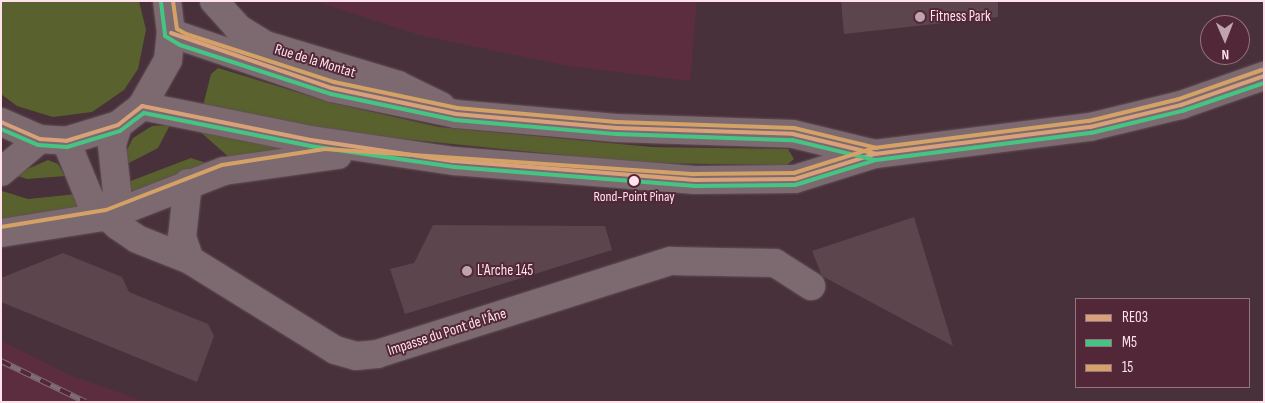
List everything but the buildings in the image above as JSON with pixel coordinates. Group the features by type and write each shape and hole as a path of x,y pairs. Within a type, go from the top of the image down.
{"main road":[{"path":"1,122 40,139 66,141 118,125 142,106 161,76 171,34 167,1"},
{"name":"Rue de la Montat","path":"214,1 238,28 264,45 398,85 456,114"},
{"name":"Rue de la Montat","path":"171,34 332,88 456,114 675,132 793,134 875,154"},
{"name":"Rue de la Montat","path":"142,106 311,140 454,161 695,180 795,179 875,154 1090,127 1182,105 1264,76"},
{"path":"108,216 117,192 112,145 118,125"},
{"path":"1,172 40,139"},
{"name":"Impasse du Pont de l'Âne","path":"66,141 92,204 137,239 190,260 335,350 356,356 377,354 671,261 776,263 811,286"},
{"path":"1,233 108,216 188,183 258,163 326,155 454,161"},
{"path":"188,183 182,237 190,260"}],"shaded area":[{"path":"315,1 697,1 690,81 568,66 419,35"},
{"path":"1,341 69,375 146,402 1,402"}],"green space":[{"path":"1,1 139,1 146,30 138,69 124,90 92,112 53,117 17,106 1,94"},
{"path":"218,68 333,103 439,127 652,147 788,149 794,159 787,165 641,163 343,133 203,106 211,74"},
{"path":"170,125 158,148 125,165 124,156 133,138 152,126"},
{"path":"196,128 293,146 231,159"},
{"path":"191,158 209,164 134,192 130,187 128,182"},
{"path":"48,160 58,164 65,176 27,179 14,175"},
{"path":"2,191 28,199 77,194 80,209 1,226"}],"railway":[{"path":"1,361 86,402"}],"transit line":[{"name":"15","path":"173,1 177,29 186,34 334,82 457,108 616,122 794,128 877,148"},
{"name":"M5","path":"161,2 165,36 180,45 331,94 455,120 616,134 792,140 875,160"},
{"name":"RE03","path":"171,33 332,88 456,114 616,128 793,134 876,154"},
{"name":"15","path":"1,227 106,210 222,165 325,149 695,174 794,173 874,148 1089,121 1179,99 1262,70"},
{"name":"RE03","path":"142,106 311,140 454,161 695,180 795,179 875,154 1090,127 1181,105 1264,76"},
{"name":"M5","path":"1,129 38,145 67,147 120,131 144,113 310,146 454,167 695,186 795,185 876,160 1091,133 1182,111 1264,83"},
{"name":"RE03","path":"1,122 40,139 66,141 118,125 142,106"}],"place":[{"name":"Fitness Park","path":"920,17"},
{"name":"Rond-Point Pinay","path":"634,181"},
{"name":"L'Arche 145","path":"467,271"}]}
